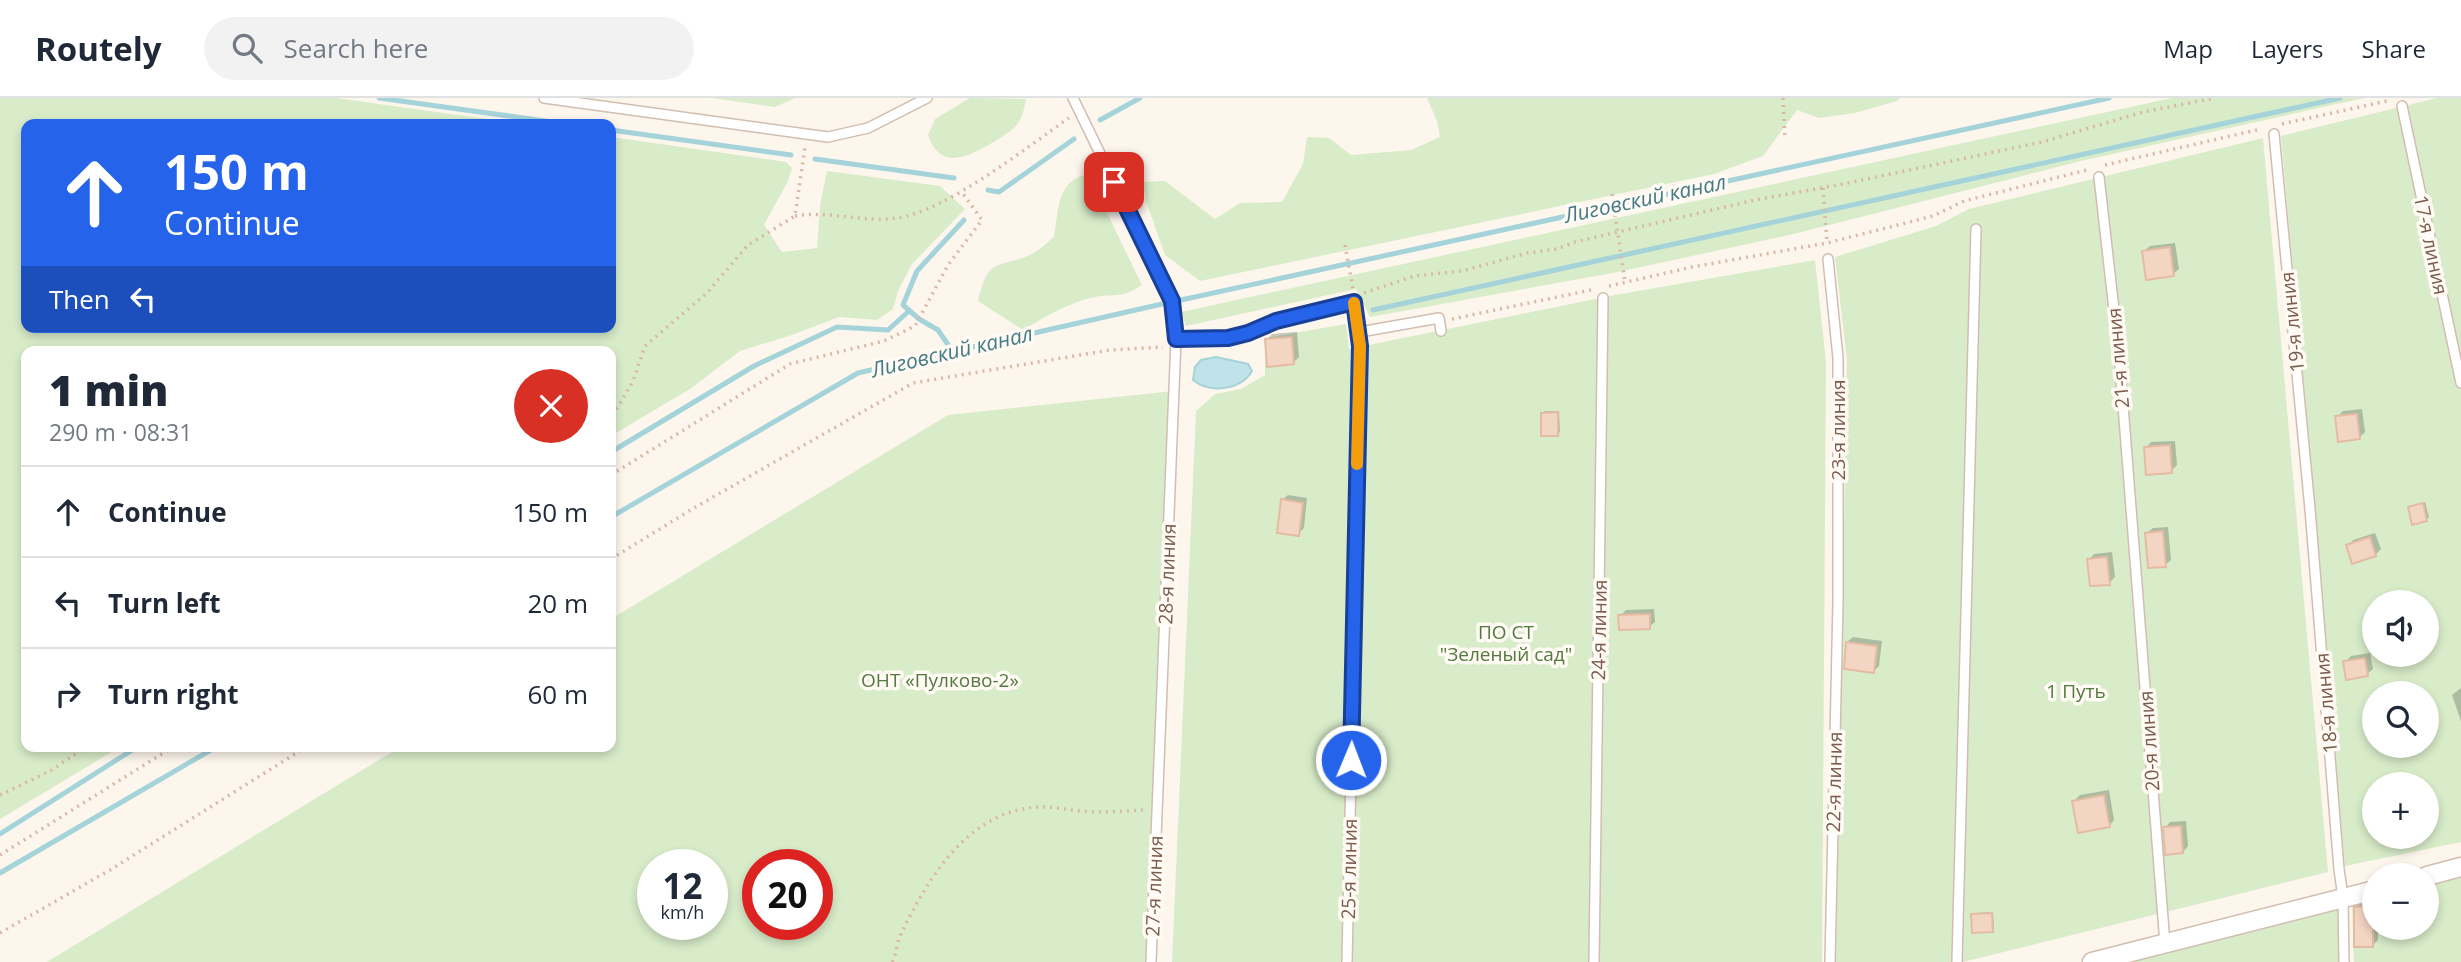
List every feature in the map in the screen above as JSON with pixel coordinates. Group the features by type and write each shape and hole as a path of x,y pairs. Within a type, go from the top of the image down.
{"street":[{"path":"2439,873 2461,867"},
{"path":"2092,962 2362,893"}],"lane":[{"path":"544,98 828,137 868,128 927,98"},
{"name":"28-я линия","path":"1073,98 1172,301 1176,339 1157,810"},
{"name":"17-я линия","path":"2401,102 2461,383"},
{"name":"19-я линия","path":"2274,134 2310,509"},
{"name":"21-я линия","path":"2099,177 2119,354 2133,538"},
{"path":"1957,962 1976,229"},
{"name":"23-я линия","path":"1828,259 1838,358 1838,602"},
{"name":"24-я линия","path":"1594,962 1604,298"},
{"path":"1176,339 1228,338 1276,321 1354,302"},
{"name":"25-я линия","path":"1347,962 1360,346 1354,302"},
{"path":"1360,332 1439,318 1441,331"},
{"name":"18-я линия","path":"2310,509 2343,898 2344,962"},
{"name":"20-я линия","path":"2133,538 2165,944"},
{"name":"22-я линия","path":"1830,962 1838,602"},
{"name":"27-я линия","path":"1151,962 1157,810"}],"path":[{"path":"1783,98 1785,140"},
{"path":"1354,302 1365,292 1400,280 1462,271 1527,253 1539,253 1755,200 2042,142 2143,113 2215,98"},
{"path":"1439,318 1453,319 1692,267 1827,243 1933,216 1964,201 2098,167 2401,102"},
{"path":"616,409 633,381 645,346 697,303 748,245 795,216 815,212 852,218 898,218 923,211 961,191 1079,111"},
{"path":"795,216 807,134"},
{"path":"1823,188 1826,234"},
{"path":"616,472 790,364 884,341 915,327 948,265 982,220 961,191"},
{"path":"1612,194 1625,282"},
{"path":"1345,245 1351,281"},
{"path":"616,556 694,508 913,383 1110,350 1159,349 1176,339"},
{"path":"0,795 50,771 78,752"},
{"path":"0,855 165,752"},
{"path":"0,933 110,870 298,752"},
{"path":"892,962 898,940 910,916 944,861 973,832 1000,815 1040,806 1082,811 1157,810"}],"green space":[{"path":"0,98 336,98 486,119 21,119 21,333 616,333 616,138 786,162 792,168 788,181 764,225 782,252 817,248 820,206 827,171 940,186 965,209 912,264 898,291 893,309 877,320 839,317 740,351 690,389 616,433 616,346 21,346 21,752 112,752 0,819"},
{"path":"712,98 795,98 775,107"},
{"path":"970,98 1026,99 1020,120 1006,134 963,157 947,157 939,153 928,135 935,119"},
{"path":"1427,98 1900,98 1855,113 1819,118 1797,110 1763,156 1714,174 1200,281 1165,255 1146,201 1143,182 1165,181 1215,219 1240,203 1282,202 1303,164 1307,137 1329,138 1351,155 1411,150 1440,137 1437,121"},
{"path":"2172,98 2364,98 2081,161 1794,234 1618,272 1370,317 1356,289 1186,326 1181,312"},
{"path":"2437,98 2461,98 2461,842 2439,847 2439,772 2362,772 2362,849 2427,849 2345,866 2281,136"},
{"name":"1 Путь","path":"2263,138 2328,872 1963,962 1836,962 1847,360 1835,257 1936,226 1969,209"},
{"path":"1088,174 1142,285 1124,294 1076,302 1023,330 978,301 986,276 996,266 1032,254 1054,237 1064,190 1070,183"},
{"name":"ПО СТ \"Зеленый сад\"","path":"1815,260 1826,362 1822,962 1172,962 1196,411 1215,394 1241,389 1265,375 1265,338 1346,324 1349,349 1615,295"},
{"name":"ОНТ «Пулково-2»","path":"1174,391 1151,962 47,962 392,752 616,752 616,616 948,415"},
{"path":"2461,877 2461,962 2354,962 2352,903 2362,901 2362,940 2439,940 2439,882"},
{"path":"2343,898 2345,962 2092,962"}],"water":[{"path":"1216,357 1248,364 1252,371 1241,382 1225,388 1208,387 1193,380 1195,367 1201,360"}],"building":[{"path":"2170,247 2174,276 2146,280 2142,251"},
{"path":"1292,337 1294,364 1267,367 1265,339"},
{"path":"1558,412 1558,436 1541,436 1541,413"},
{"path":"2357,414 2360,439 2338,442 2335,416"},
{"path":"2170,445 2172,473 2146,475 2144,447"},
{"path":"1281,499 1303,503 1299,536 1277,533"},
{"path":"2423,503 2427,521 2412,525 2408,507"},
{"path":"2163,531 2166,567 2148,568 2145,533"},
{"path":"2370,537 2376,556 2352,564 2346,545"},
{"path":"2107,557 2110,585 2090,586 2087,559"},
{"path":"1650,614 1650,629 1619,630 1618,615"},
{"path":"1846,642 1877,646 1874,673 1844,669"},
{"path":"2362,658 2362,667 2366,667 2368,676 2346,680 2343,661"},
{"path":"2104,795 2110,827 2078,833 2072,801"},
{"path":"2181,826 2183,853 2165,855 2163,827"},
{"path":"2354,907 2362,907 2362,940 2373,940 2373,947 2354,947"},
{"path":"1992,913 1993,932 1972,933 1971,914"}],"waterway":[{"path":"379,98 531,119"},
{"path":"1100,120 1140,98"},
{"name":"Лиговский канал","path":"1181,300 2109,98"},
{"path":"1373,310 2340,98"},
{"path":"616,131 791,155"},
{"path":"988,190 999,192 1074,139"},
{"path":"815,159 954,178"},
{"path":"953,352 938,330 903,305 917,271 964,220"},
{"name":"Лиговский канал","path":"616,514 858,373 1162,304"},
{"path":"616,449 754,366 837,327 888,330 909,311"},
{"path":"0,834 129,752"},
{"name":"Лиговский канал","path":"0,873 207,752"}],"slow traffic":[{"path":"1354,303 1360,332 1357,464"}],"route":[{"path":"1114,182 1172,301 1176,339 1228,338 1276,321 1354,302 1360,346 1351,760"}]}
